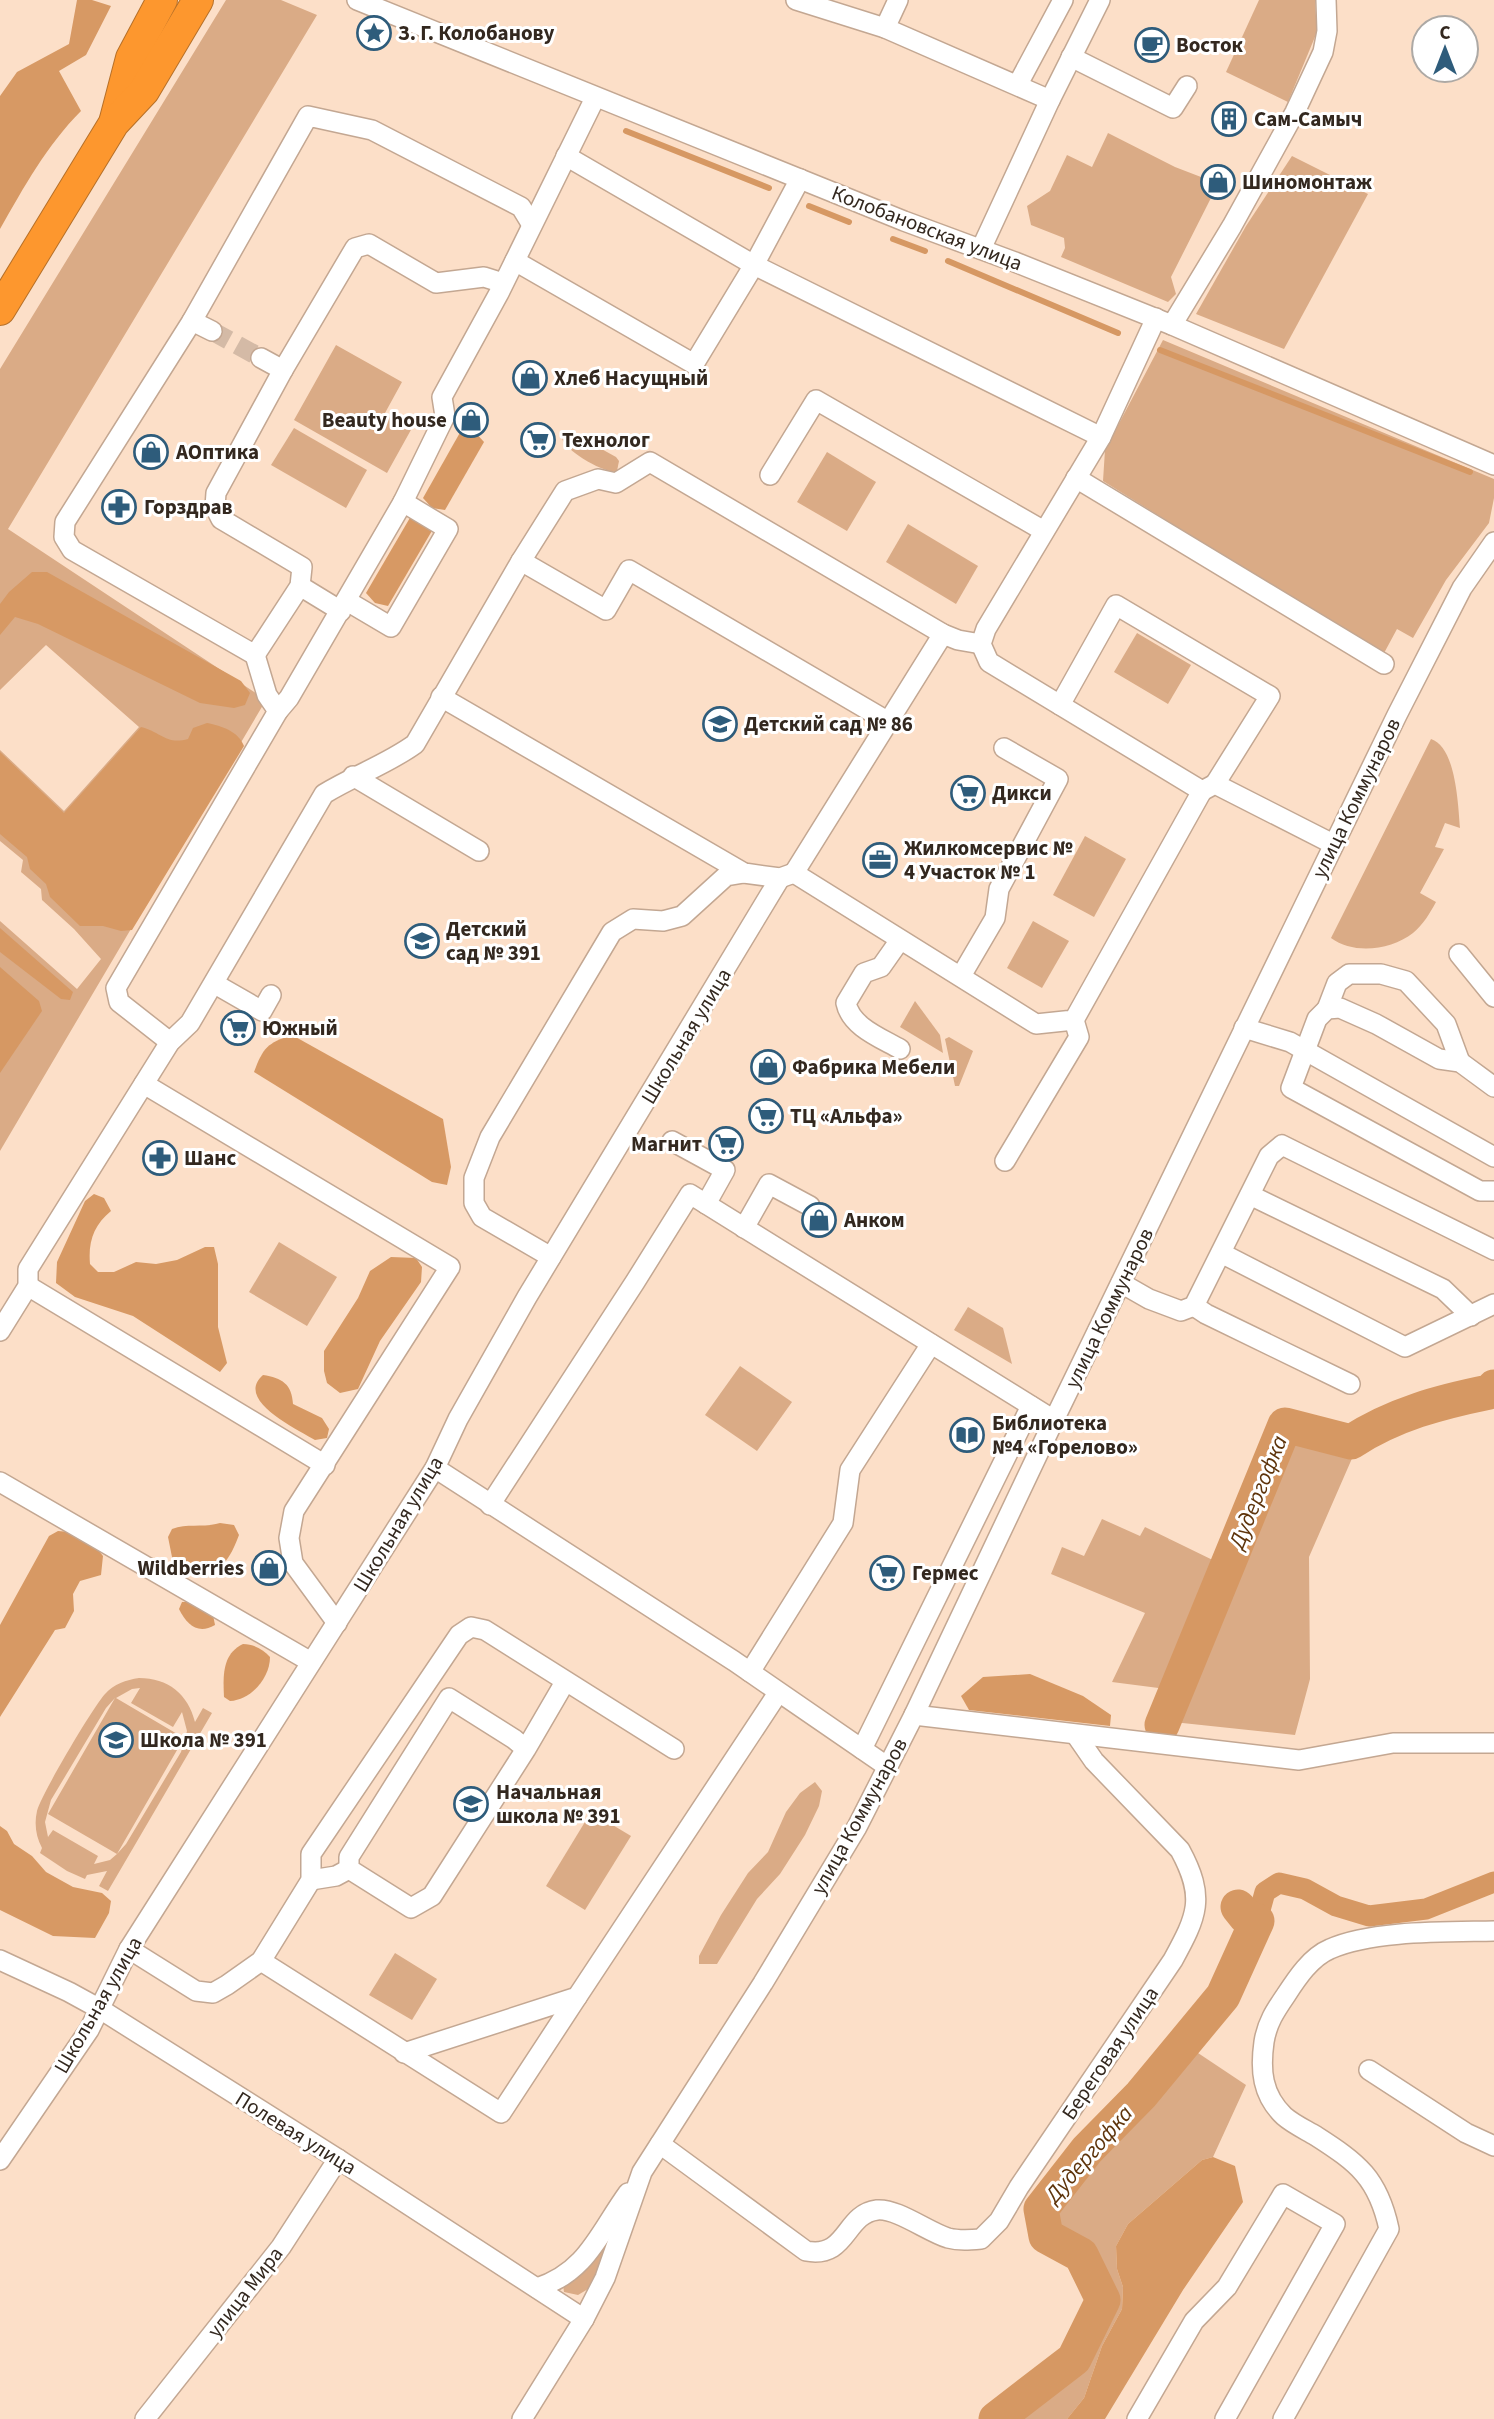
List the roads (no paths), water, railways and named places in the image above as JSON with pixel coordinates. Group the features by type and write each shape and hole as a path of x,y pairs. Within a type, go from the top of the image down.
{"highway":[{"path":"114,123 131,58 162,0"},
{"path":"0,310 114,123 144,91 198,0"}],"street":[{"name":"Колобановская улица","path":"357,0 595,98 1164,322 1494,465"},
{"path":"796,0 885,28 1050,100"},
{"path":"885,28 898,0"},
{"path":"1018,84 1063,0"},
{"path":"981,249 1100,0"},
{"path":"1326,0 1327,31 1323,52 1295,112 1232,226 1164,322 1101,437 986,629 981,643 989,662 1060,705 1208,788 1333,844"},
{"path":"1071,57 1173,108 1187,86"},
{"path":"170,1042 119,1002 116,988 278,711 289,698 344,606 402,502 445,416 442,397 515,261 595,98"},
{"path":"278,711 267,695 255,655 72,550 64,537 65,522 192,321 308,116 372,130 521,207 532,225"},
{"path":"566,156 754,265 1101,437"},
{"path":"515,261 694,364 754,265 800,179"},
{"path":"255,655 300,586 302,567 220,519 215,507 216,493 283,370 355,248 369,244 436,283 484,277 503,283"},
{"path":"192,321 212,331"},
{"path":"261,358 283,370"},
{"path":"770,475 816,400 1044,531"},
{"path":"0,1331 28,1286 28,1269 170,1042 190,1023 215,984 324,794 353,776 391,760 415,744 521,561 565,491 598,479 616,483 650,462 943,634 958,640 981,643"},
{"path":"1076,478 1384,664"},
{"path":"300,586 391,627 448,528 402,502"},
{"name":"улица Коммунаров","path":"537,2288 554,2282 579,2265 763,1983 857,1828 914,1715 1333,844 1462,588 1494,542"},
{"path":"521,561 606,610 629,570 887,721"},
{"path":"1005,1161 1079,1037 1074,1020 1208,788 1270,696 1116,605 1060,705"},
{"name":"Школьная улица","path":"0,2160 89,2030 129,1949 435,1468 458,1419 551,1256 787,875 943,634"},
{"path":"441,697 744,873"},
{"path":"961,976 995,918 999,889 1058,779 1004,748"},
{"path":"353,776 479,851"},
{"path":"551,1256 482,1217 474,1203 474,1178 489,1137 612,932 633,919 663,921 682,916 726,876 744,873 787,875 961,976 1036,1024 1074,1020"},
{"path":"900,940 881,967 864,973 846,1003 848,1011 861,1026 900,1049"},
{"path":"1459,954 1494,997"},
{"path":"1460,1062 1446,1024 1406,981 1381,974 1349,974 1337,983 1327,1009 1317,1019 1291,1088 1480,1191 1494,1191"},
{"path":"215,984 262,1011 271,995"},
{"path":"1327,1009 1350,1012 1439,1059 1460,1062 1494,1087"},
{"path":"1244,1028 1290,1042 1494,1157"},
{"path":"144,1084 450,1267 294,1511 289,1538 293,1563 337,1623"},
{"path":"671,1141 725,1170 706,1204"},
{"path":"1121,1283 1149,1299 1181,1311 1194,1306 1269,1156 1282,1144 1494,1250"},
{"path":"744,1228 769,1184 810,1206"},
{"path":"490,1505 690,1194 1054,1420"},
{"path":"1250,1195 1443,1289 1471,1316"},
{"path":"1221,1253 1405,1347 1494,1304"},
{"path":"28,1286 325,1465"},
{"path":"1194,1306 1350,1384"},
{"path":"750,1672 844,1523 850,1470 931,1344"},
{"path":"862,1749 1031,1405"},
{"path":"435,1468 750,1672 888,1767"},
{"path":"0,1482 312,1662"},
{"path":"129,1949 196,1991 213,1993 261,1961 311,1880 312,1854 458,1635 471,1627 485,1630 674,1749"},
{"path":"349,1869 411,1908 432,1896 526,1749 565,1682"},
{"path":"261,1961 501,2113 778,1693"},
{"path":"349,1869 349,1857 449,1698 526,1749"},
{"path":"914,1715 1298,1760 1393,1743 1494,1743"},
{"name":"Береговая улица","path":"660,2144 806,2251 816,2253 831,2250 860,2217 877,2210 892,2213 947,2238 981,2239 999,2221 1019,2187 1173,1960 1192,1926 1198,1905 1192,1877 1180,1850 1094,1761 1076,1735"},
{"path":"311,1880 336,1876 349,1869"},
{"path":"1283,2419 1389,2229 1385,2211 1373,2183 1346,2155 1284,2116 1270,2096 1262,2078 1267,2024 1301,1972 1328,1950 1351,1942 1398,1935 1494,1931"},
{"name":"Полевая улица","path":"0,1961 69,1992 100,2010 338,2159 584,2319"},
{"path":"404,2053 577,1997"},
{"path":"1369,2070 1466,2133 1494,2146"},
{"name":"улица Мира","path":"145,2419 281,2248 338,2159"},
{"name":"улица Коммунаров","path":"522,2419 584,2319 605,2278 642,2172"},
{"path":"1137,2419 1194,2321 1227,2287 1283,2194 1335,2224 1225,2419"}],"waterway":[{"path":"626,131 769,188"},
{"path":"809,206 849,222"},
{"path":"893,239 925,251"},
{"path":"948,261 1118,333"},
{"path":"1160,350 1470,472"},
{"name":"Дудергофка","path":"1162,1725 1285,1425 1351,1442 1401,1417 1435,1405 1489,1392 1494,1387"},
{"path":"1257,1921 1265,1892 1279,1883 1305,1889 1336,1906 1369,1916 1426,1909 1494,1882"},
{"name":"Дудергофка","path":"996,2419 1074,2359 1103,2300 1081,2255 1046,2236 1041,2209 1087,2150 1141,2095 1223,1996 1257,1921 1246,1917 1238,1907"}],"tunnel":[{"path":"212,331 261,358"}],"place":[{"name":"З. Г. Колобанову","path":"374,33"},
{"name":"Восток","path":"1152,45"},
{"name":"Сам-Самыч","path":"1229,119"},
{"name":"Шиномонтаж","path":"1218,182"},
{"name":"Хлеб Насущный","path":"530,378"},
{"name":"Beauty house","path":"471,420"},
{"name":"Технолог","path":"538,440"},
{"name":"АОптика","path":"151,452"},
{"name":"Горздрав","path":"119,507"},
{"name":"Детский сад № 86","path":"720,724"},
{"name":"Дикси","path":"968,793"},
{"name":"Жилкомсервис № 4 Участок № 1","path":"880,860"},
{"name":"Детский сад № 391","path":"422,941"},
{"name":"Южный","path":"238,1028"},
{"name":"Фабрика Мебели","path":"768,1067"},
{"name":"ТЦ «Альфа»","path":"766,1116"},
{"name":"Магнит","path":"726,1144"},
{"name":"Шанс","path":"160,1158"},
{"name":"Анком","path":"819,1220"},
{"name":"Библиотека №4 «Горелово»","path":"967,1435"},
{"name":"Wildberries","path":"269,1568"},
{"name":"Гермес","path":"887,1573"},
{"name":"Школа № 391","path":"116,1740"},
{"name":"Начальная школа № 391","path":"471,1804"}]}
